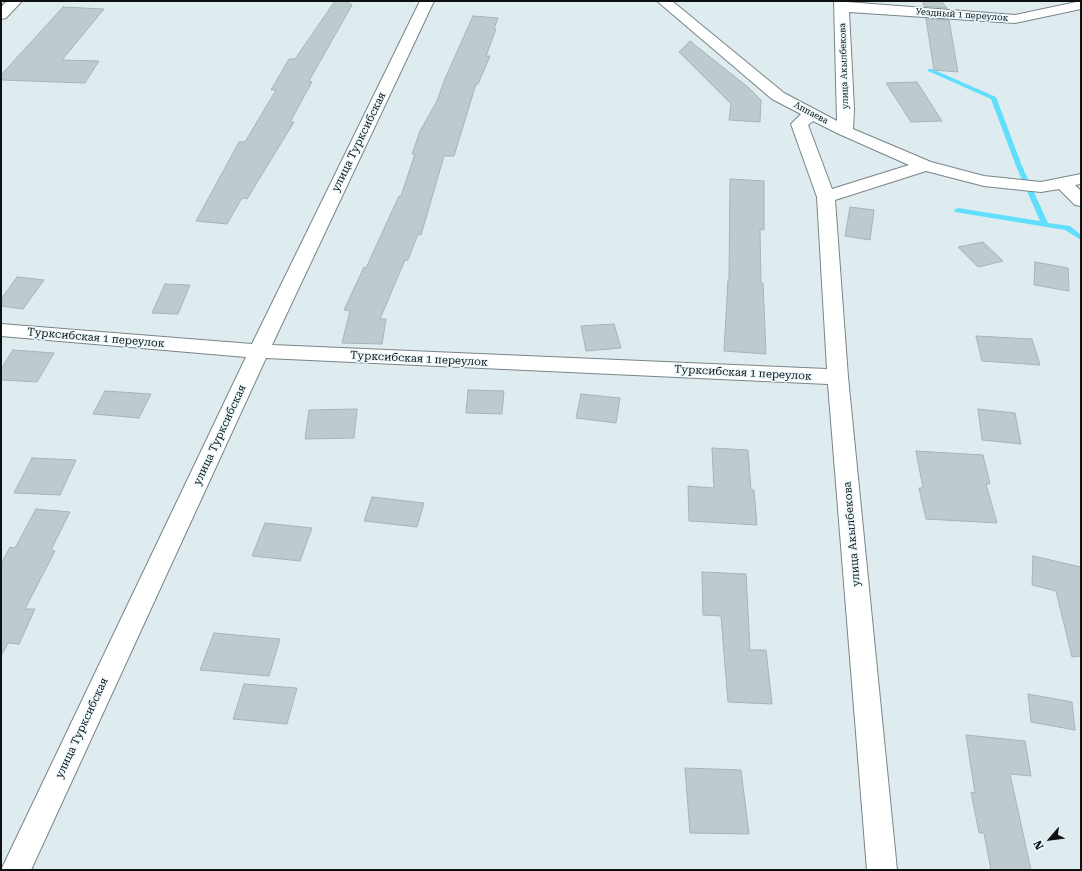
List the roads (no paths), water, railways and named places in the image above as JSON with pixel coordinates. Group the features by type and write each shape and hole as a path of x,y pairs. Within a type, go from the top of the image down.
{"street":[{"path":"1,15 15,1"},
{"name":"улица Турксибская","path":"16,870 258,351 427,1"},
{"name":"Аппаева","path":"664,1 778,96 845,131 925,166 984,182 1041,187 1064,184 1081,179"},
{"name":"улица Акылбекова","path":"841,4 846,109 845,131"},
{"name":"Уездный 1 переулок","path":"841,4 1015,19 1081,5"},
{"name":"улица Акылбекова","path":"812,114 799,124 826,197 838,378 882,870"},
{"path":"826,197 925,166"},
{"path":"1064,184 1081,202"},
{"name":"Турксибская 1 переулок","path":"1,330 258,351 838,378"}],"waterway":[{"path":"930,70 994,98 1019,166 1045,224"},
{"path":"958,210 1067,228 1081,238"}]}
